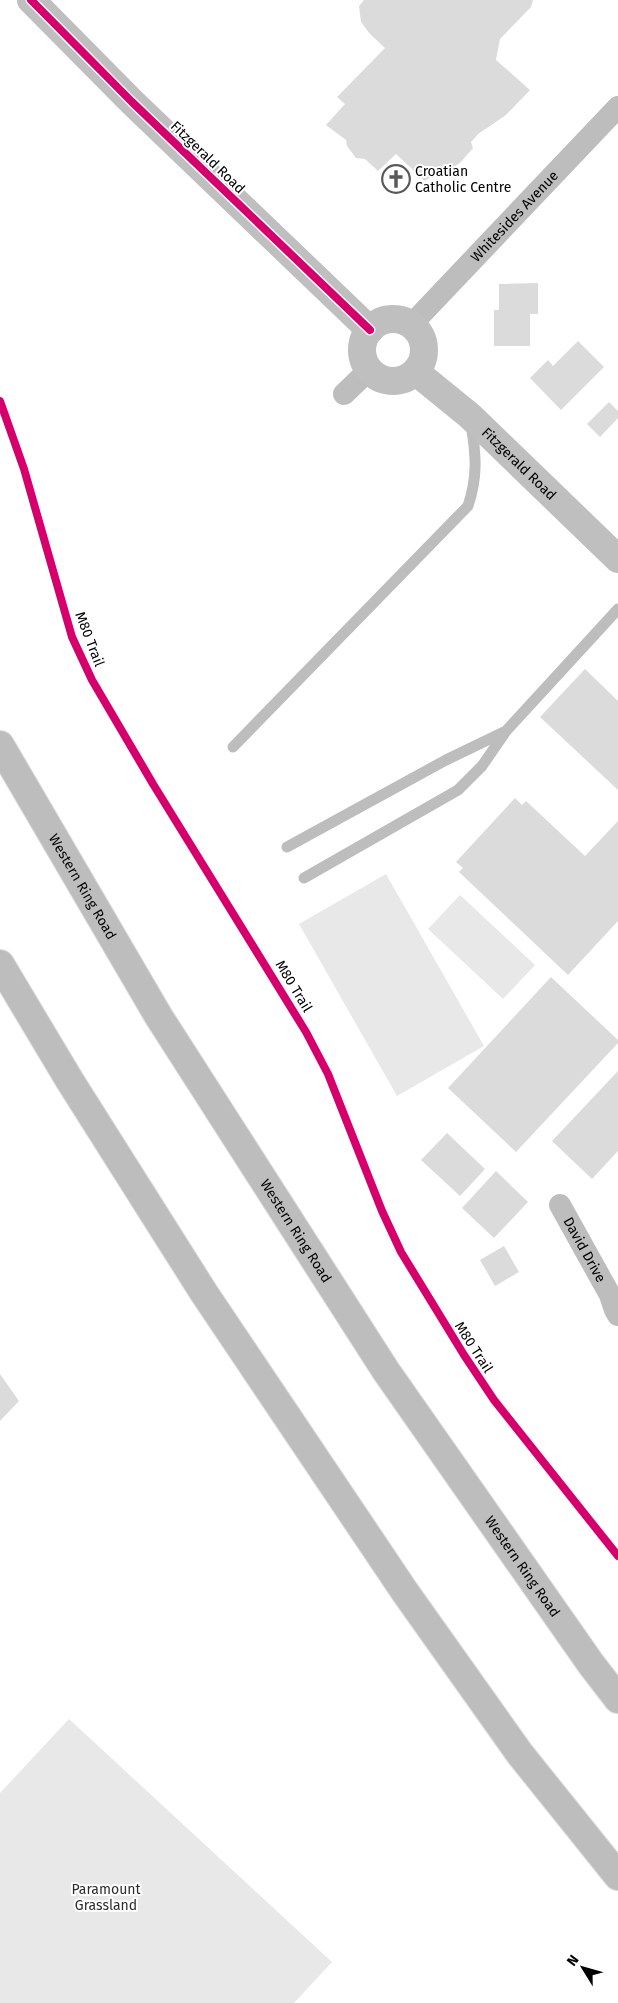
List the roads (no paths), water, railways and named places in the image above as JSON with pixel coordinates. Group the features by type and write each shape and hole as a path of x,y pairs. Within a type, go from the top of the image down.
{"highway":[{"name":"Western Ring Road","path":"0,745 159,1017 386,1371 591,1664 618,1699"},
{"path":"0,964 70,1081 204,1293 406,1592 520,1754 618,1876"}],"street":[{"name":"Fitzgerald Road","path":"30,0 132,102 370,330"},
{"name":"Whitesides Avenue","path":"412,325 618,107"},
{"path":"394,319 412,325 419,332 424,347 422,362 416,372 397,382 381,379 368,370 362,350 364,339 370,330 377,324 394,319"},
{"path":"344,394 368,370"},
{"name":"Fitzgerald Road","path":"416,372 470,416 618,559"},
{"name":"David Drive","path":"560,1205 615,1303"}],"lane":[{"path":"232,747 468,506 474,486 476,458 470,416"},
{"path":"304,878 458,790 482,766 506,732 618,609"},
{"path":"287,847 446,760 506,732"}],"place":[{"name":"Croatian Catholic Centre","path":"396,179"}],"park label":[{"name":"Paramount Grassland","path":"106,1898"}]}
